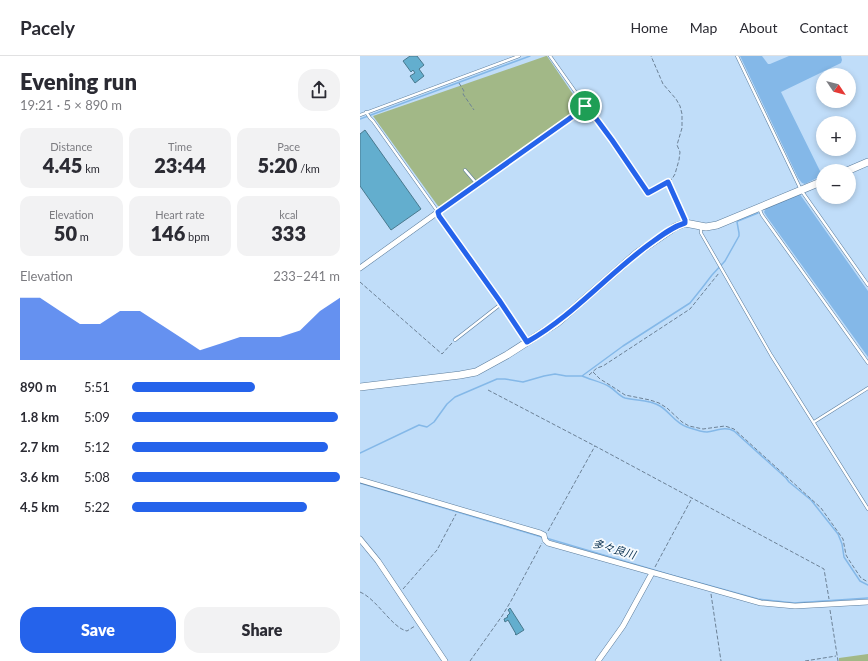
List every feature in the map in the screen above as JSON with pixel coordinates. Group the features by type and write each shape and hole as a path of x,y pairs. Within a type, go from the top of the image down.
{"street":[{"path":"856,167 868,162"},
{"path":"360,268 484,179"},
{"path":"360,387 476,372 507,355 564,318 637,253 678,225 685,223 709,227 717,225 816,184"},
{"path":"360,480 540,533 548,543 762,603 795,606 868,602"},
{"path":"360,539 378,561 445,661"},
{"path":"598,661 623,626 652,573"}],"lane":[{"path":"360,115 519,56"},
{"path":"484,179 583,109 585,106 550,56"},
{"path":"737,56 801,190 868,285"},
{"path":"367,113 438,212"},
{"path":"465,170 477,185"},
{"path":"759,207 762,214 868,363"},
{"path":"701,226 701,233 771,354 868,509"},
{"path":"455,340 501,304 527,342"},
{"path":"814,422 868,388"}],"path":[{"path":"585,106 589,109 612,140 648,193 672,179 676,174 679,160 680,152 678,145 682,128 682,114 676,99 663,84 651,56"},
{"path":"460,85 464,91 463,94 474,110"},
{"path":"668,182 685,223"},
{"path":"438,212 439,216 501,304"},
{"path":"589,374 690,309 722,270"},
{"path":"360,282 442,354 455,340"},
{"path":"593,372 600,379 625,395 659,403 689,426 703,429 725,426 734,428 821,508 843,539 846,555 849,560 861,578 868,582"},
{"path":"488,390 824,569 838,661"},
{"path":"470,661 511,601 547,532 595,446"},
{"path":"652,573 692,498"},
{"path":"400,593 437,550 458,509"},
{"path":"711,589 721,661"},
{"path":"360,592 372,600 404,630 407,631 419,623"},
{"path":"805,661 837,656"}],"green space":[{"path":"546,56 579,103 578,108 441,207 438,206 373,116"},
{"path":"868,654 868,661 839,661 839,658"}],"water":[{"path":"740,56 762,56 768,64 770,64 789,56 841,56 841,63 831,68 816,68 816,75 781,92 817,164 816,178 805,184 798,178"},
{"path":"799,193 868,291 868,357 764,212 766,208"}],"building":[{"path":"410,56 417,56 424,65 419,69 424,76 415,83 410,76 415,73 413,70 411,72 403,61"},
{"path":"365,130 421,209 391,230 360,186 360,134"},
{"path":"510,608 524,630 516,635 508,620 505,622 504,619 508,617 507,616 510,613 508,610"}],"waterway":[{"path":"360,119 530,56"},
{"path":"360,453 419,425 427,427 434,422 447,404 455,397 497,379 523,382 555,374 582,376 623,346 690,303 725,261 739,236 737,222 758,213"},
{"path":"582,376 607,385 625,398 647,401 656,404 664,408 679,423 687,427 705,432 724,429 734,431 789,482 811,500 838,534 842,544 844,557 860,581 868,585"},
{"name":"多々良川","path":"360,483 542,537"},
{"name":"多々良川","path":"546,538 758,599 794,603 868,598"}],"route":[{"path":"585,106 589,109 612,140 648,193 668,182 685,223 668,231 637,253 564,318 527,342 439,216 438,212 583,109 585,106"}]}
